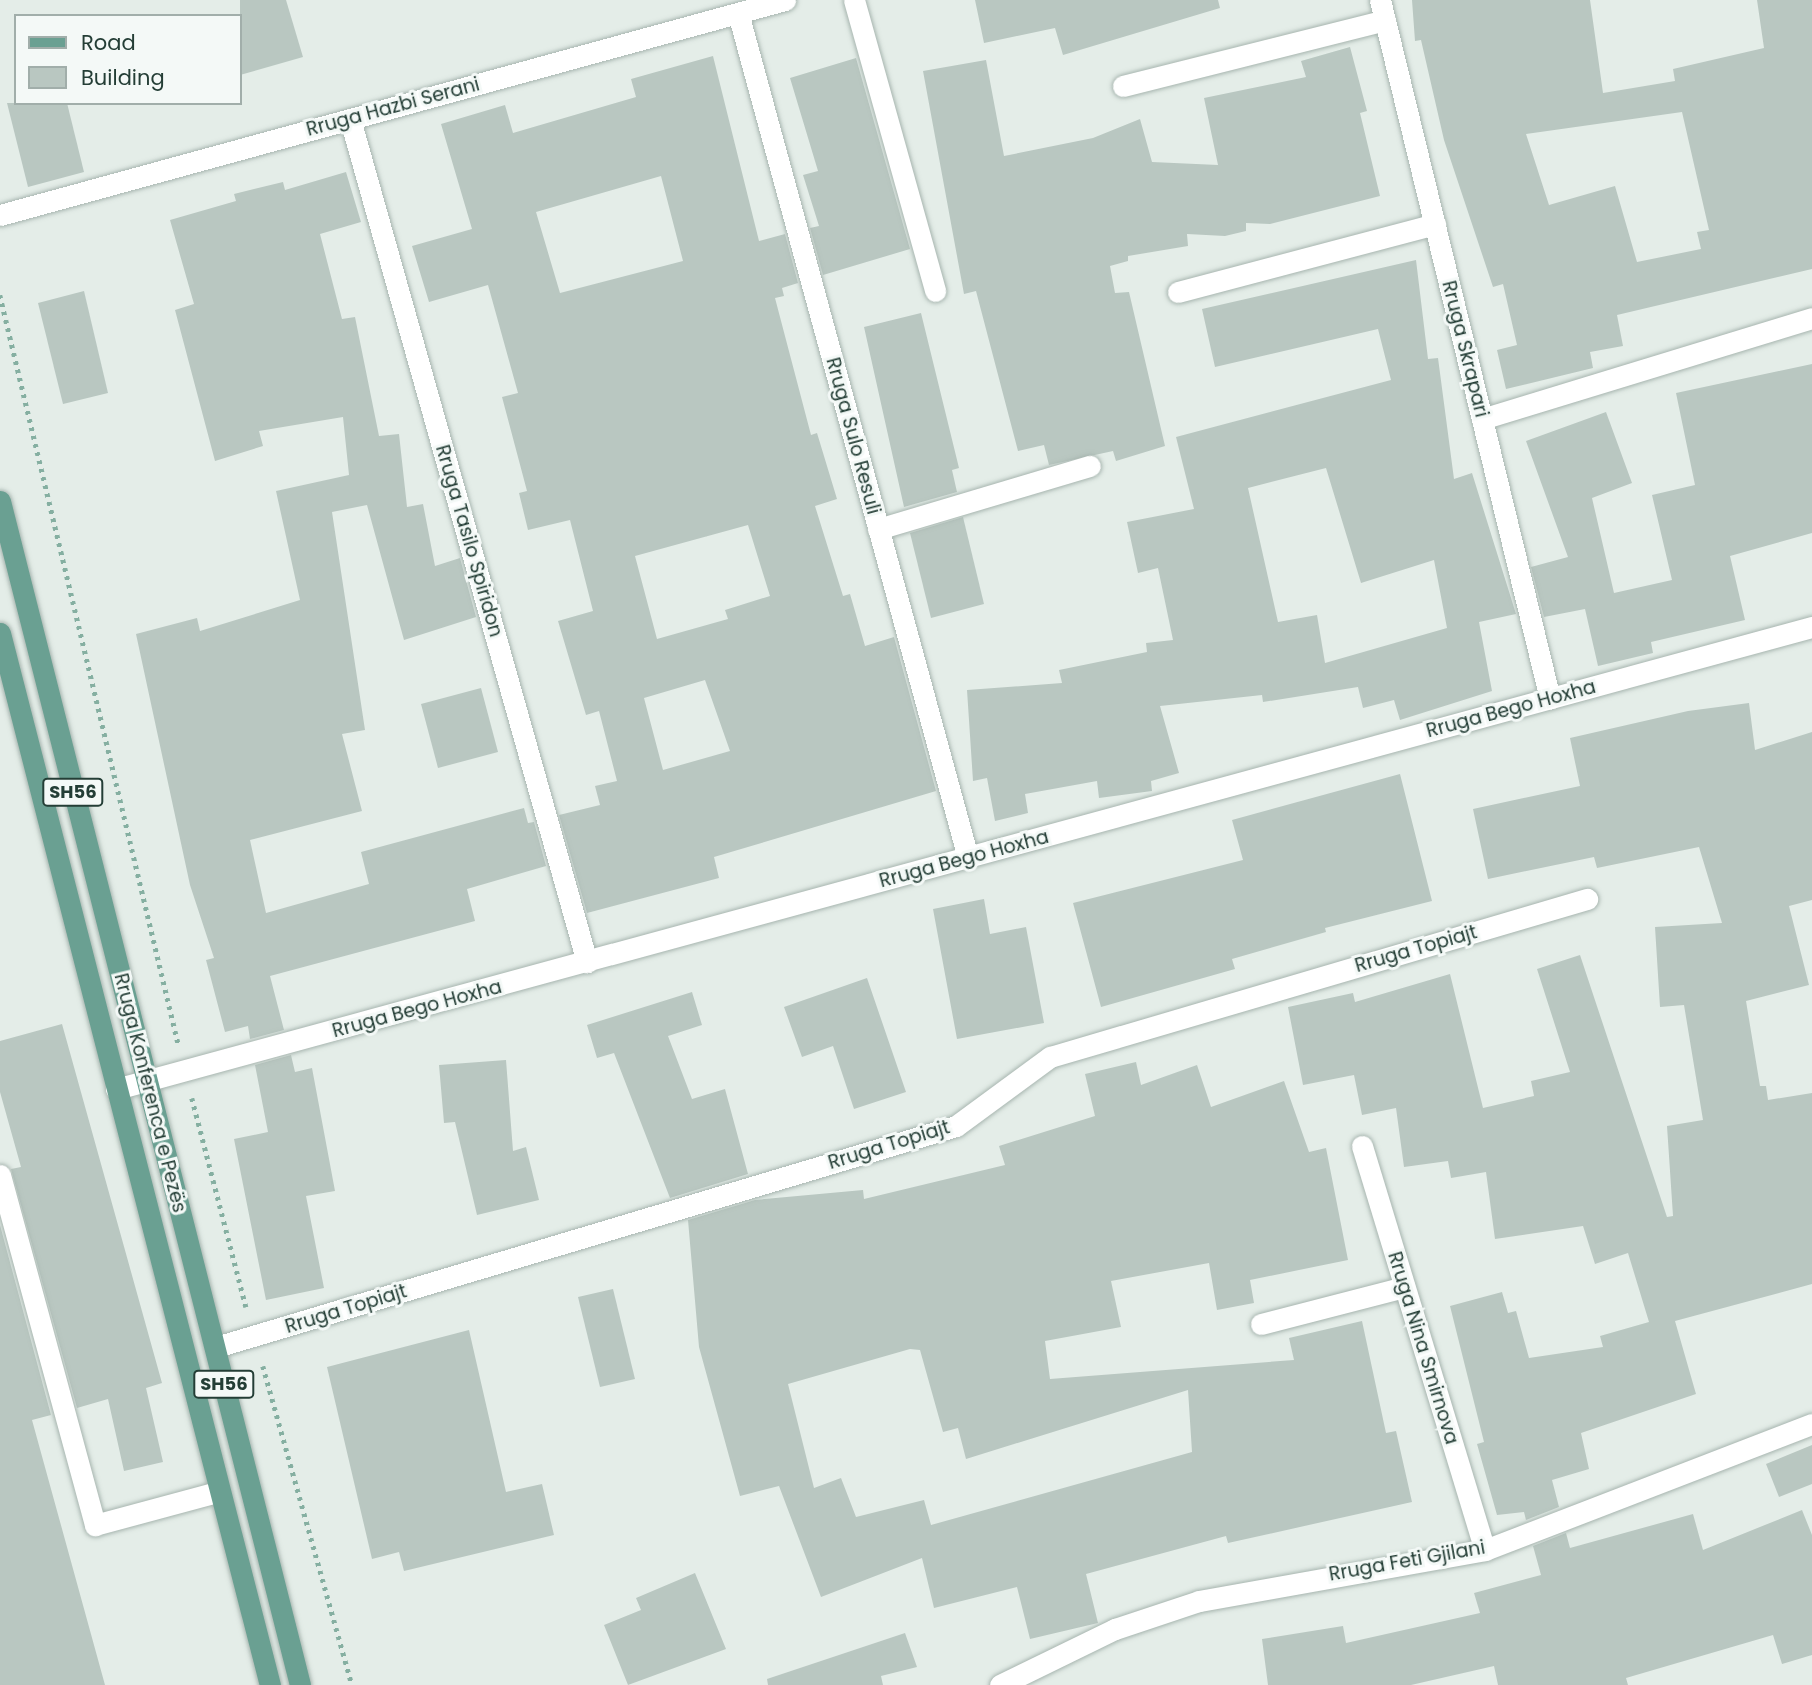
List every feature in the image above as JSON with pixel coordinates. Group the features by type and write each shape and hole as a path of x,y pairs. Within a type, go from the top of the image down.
{"main road":[{"name":"Rruga Konferenca e Pezës","path":"0,501 300,1685"},
{"name":"Rruga Konferenca e Pezës","path":"0,633 217,1492 270,1685"}],"street":[{"name":"Rruga Hazbi Serani","path":"0,215 785,0"},
{"path":"855,0 935,291"},
{"path":"1124,86 1382,10"},
{"name":"Rruga Skrapari","path":"1382,10 1550,699"},
{"name":"Rruga Sulo Resuli","path":"738,13 968,858"},
{"name":"Rruga Tasilo Spiridon","path":"350,119 587,962"},
{"path":"1178,292 1435,224"},
{"path":"1482,419 1812,318"},
{"path":"878,529 1090,466"},
{"name":"Rruga Bego Hoxha","path":"116,1089 1812,627"},
{"name":"Rruga Topiajt","path":"216,1348 956,1126 1050,1057 1587,899"},
{"name":"Rruga Nina Smirnova","path":"1362,1146 1485,1550"},
{"path":"0,1175 95,1525 217,1492"},
{"path":"1261,1324 1404,1287"},
{"name":"Rruga Feti Gjilani","path":"1000,1685 1115,1629 1199,1601 1485,1550 1812,1424"}],"path":[{"path":"0,295 186,1072 255,1336 352,1685"}],"building":[{"path":"240,0 286,0 303,57 242,74"},
{"path":"975,0 1218,0 1220,8 1063,55 1055,28 984,43"},
{"path":"1412,0 1590,0 1603,93 1675,81 1673,69 1764,48 1757,0 1812,0 1812,269 1617,315 1623,346 1590,352 1593,368 1506,389 1497,350 1517,345 1503,284 1493,287 1444,140 1421,40 1415,41","holes":["1682,112 1709,230 1697,232 1701,249 1637,262 1615,186 1549,205 1526,134"]},
{"path":"1350,47 1367,111 1360,113 1380,196 1270,224 1246,223 1246,231 1225,236 1187,234 1188,246 1128,256 1128,261 1110,266 1115,293 1129,292 1165,446 1116,461 1113,451 1049,465 1044,445 1018,451 976,291 964,294 923,71 986,60 1004,156 1093,138 1140,119 1152,162 1218,165 1204,98 1306,77 1301,61"},
{"path":"713,56 759,241 785,234 798,283 782,288 784,296 775,298 811,435 817,433 837,499 815,506 843,596 850,594 865,646 894,637 936,791 714,857 719,878 587,913 559,815 600,805 595,786 617,781 599,711 586,715 558,621 593,611 570,520 528,530 519,493 527,491 502,397 518,393 488,285 429,302 412,246 472,229 441,124 505,105 513,133 636,97 631,79","holes":["661,176 683,261 560,293 536,212","748,525 770,596 725,610 728,619 657,639 635,556","705,680 730,751 663,770 644,698"]},
{"path":"856,58 910,249 823,275 810,228 819,226 803,175 818,171 790,78"},
{"path":"7,103 67,105 84,172 28,187"},
{"path":"346,172 361,222 320,234 342,319 355,317 379,436 399,434 407,507 423,504 435,566 460,558 476,617 404,640 367,505 332,512 365,730 342,734 362,811 250,840 266,913 369,884 361,852 524,808 528,823 534,822 546,866 467,889 475,921 270,976 284,1030 250,1039 248,1026 225,1032 206,960 214,958 190,885 136,634 197,618 200,631 300,600 276,491 349,475 343,417 259,431 263,446 215,461 175,310 194,304 170,220 236,201 234,194 283,182 285,190"},
{"path":"1416,260 1428,359 1438,358 1454,479 1472,473 1516,614 1479,622 1492,691 1400,720 1394,700 1363,708 1358,687 1263,702 1262,695 1160,706 1179,773 1151,781 1152,791 1099,798 1097,781 1025,794 1028,813 995,821 987,778 973,781 967,690 1062,683 1059,670 1147,652 1146,643 1173,640 1158,568 1138,573 1127,522 1194,509 1176,437 1391,380 1378,329 1215,367 1202,309","holes":["1326,468 1361,583 1434,560 1447,628 1325,663 1317,615 1278,622 1248,488"]},
{"path":"84,291 108,393 63,404 38,303"},
{"path":"921,313 959,468 952,470 957,492 904,507 864,327"},
{"path":"1812,364 1812,533 1730,556 1745,620 1651,642 1653,653 1598,666 1585,609 1544,617 1531,567 1568,557 1526,441 1606,412 1632,483 1592,498 1614,593 1672,580 1652,495 1695,485 1676,393"},
{"path":"963,517 984,604 931,618 910,533"},
{"path":"481,688 498,752 438,768 421,704"},
{"path":"1749,703 1755,750 1812,732 1812,900 1789,906 1809,985 1746,1001 1760,1086 1766,1086 1768,1100 1812,1093 1812,1284 1675,1321 1696,1394 1581,1433 1589,1469 1552,1480 1559,1507 1526,1520 1524,1512 1497,1515 1477,1444 1484,1442 1450,1306 1502,1292 1508,1313 1516,1311 1529,1358 1603,1347 1600,1336 1649,1322 1628,1253 1595,1264 1583,1226 1495,1239 1486,1172 1451,1178 1448,1161 1404,1167 1396,1108 1362,1115 1354,1075 1303,1085 1288,1007 1353,993 1355,1002 1450,974 1483,1108 1534,1096 1531,1081 1570,1072 1537,969 1580,955 1667,1217 1673,1216 1667,1126 1703,1120 1684,1005 1660,1007 1655,927 1722,923 1699,847 1597,868 1594,857 1488,879 1473,809 1580,786 1570,738 1688,711"},
{"path":"1400,774 1432,901 1325,928 1326,932 1232,959 1235,969 1101,1007 1073,903 1243,860 1232,820"},
{"path":"984,899 990,934 1026,927 1044,1023 957,1039 933,909"},
{"path":"867,978 906,1092 854,1109 833,1046 802,1057 784,1007"},
{"path":"692,992 702,1025 668,1036 692,1099 725,1089 748,1174 670,1198 614,1053 597,1058 587,1025"},
{"path":"62,1024 162,1383 146,1388 163,1462 124,1471 108,1399 77,1408 11,1169 21,1167 0,1092 0,1041"},
{"path":"291,1055 295,1072 312,1068 335,1191 306,1196 324,1288 266,1300 234,1139 268,1132 255,1065"},
{"path":"506,1060 513,1151 526,1147 539,1200 477,1215 455,1122 444,1123 439,1065"},
{"path":"1136,1062 1141,1085 1197,1065 1211,1107 1284,1081 1309,1152 1326,1148 1348,1260 1250,1280 1254,1303 1217,1310 1209,1263 1111,1281 1121,1327 1045,1341 1050,1379 1294,1360 1289,1338 1362,1321 1386,1433 1396,1431 1412,1502 1228,1543 1226,1536 1086,1574 1098,1623 1030,1639 1017,1587 934,1608 922,1558 821,1597 779,1486 740,1496 699,1347 688,1220 755,1200 863,1190 864,1199 1005,1165 999,1146 1095,1116 1085,1074","holes":["910,1349 920,1350 943,1432 958,1428 966,1459 1188,1390 1192,1452 931,1525 924,1500 856,1517 841,1478 814,1488 788,1384"]},
{"path":"0,1225 51,1415 32,1420 105,1685 0,1685"},
{"path":"613,1289 635,1379 600,1387 578,1297"},
{"path":"469,1330 506,1492 542,1484 554,1535 404,1571 399,1552 372,1559 327,1367"},
{"path":"1812,1445 1812,1484 1779,1497 1766,1464"},
{"path":"1802,1510 1812,1535 1812,1655 1782,1664 1773,1635 1626,1678 1628,1685 1498,1685 1494,1666 1411,1685 1268,1685 1262,1639 1343,1626 1346,1643 1480,1613 1474,1593 1541,1575 1533,1546 1566,1533 1570,1548 1693,1514 1703,1550"},
{"path":"695,1573 726,1649 628,1685 604,1625 641,1610 636,1598"},
{"path":"905,1633 917,1667 881,1676 883,1685 768,1685 767,1679"}]}
